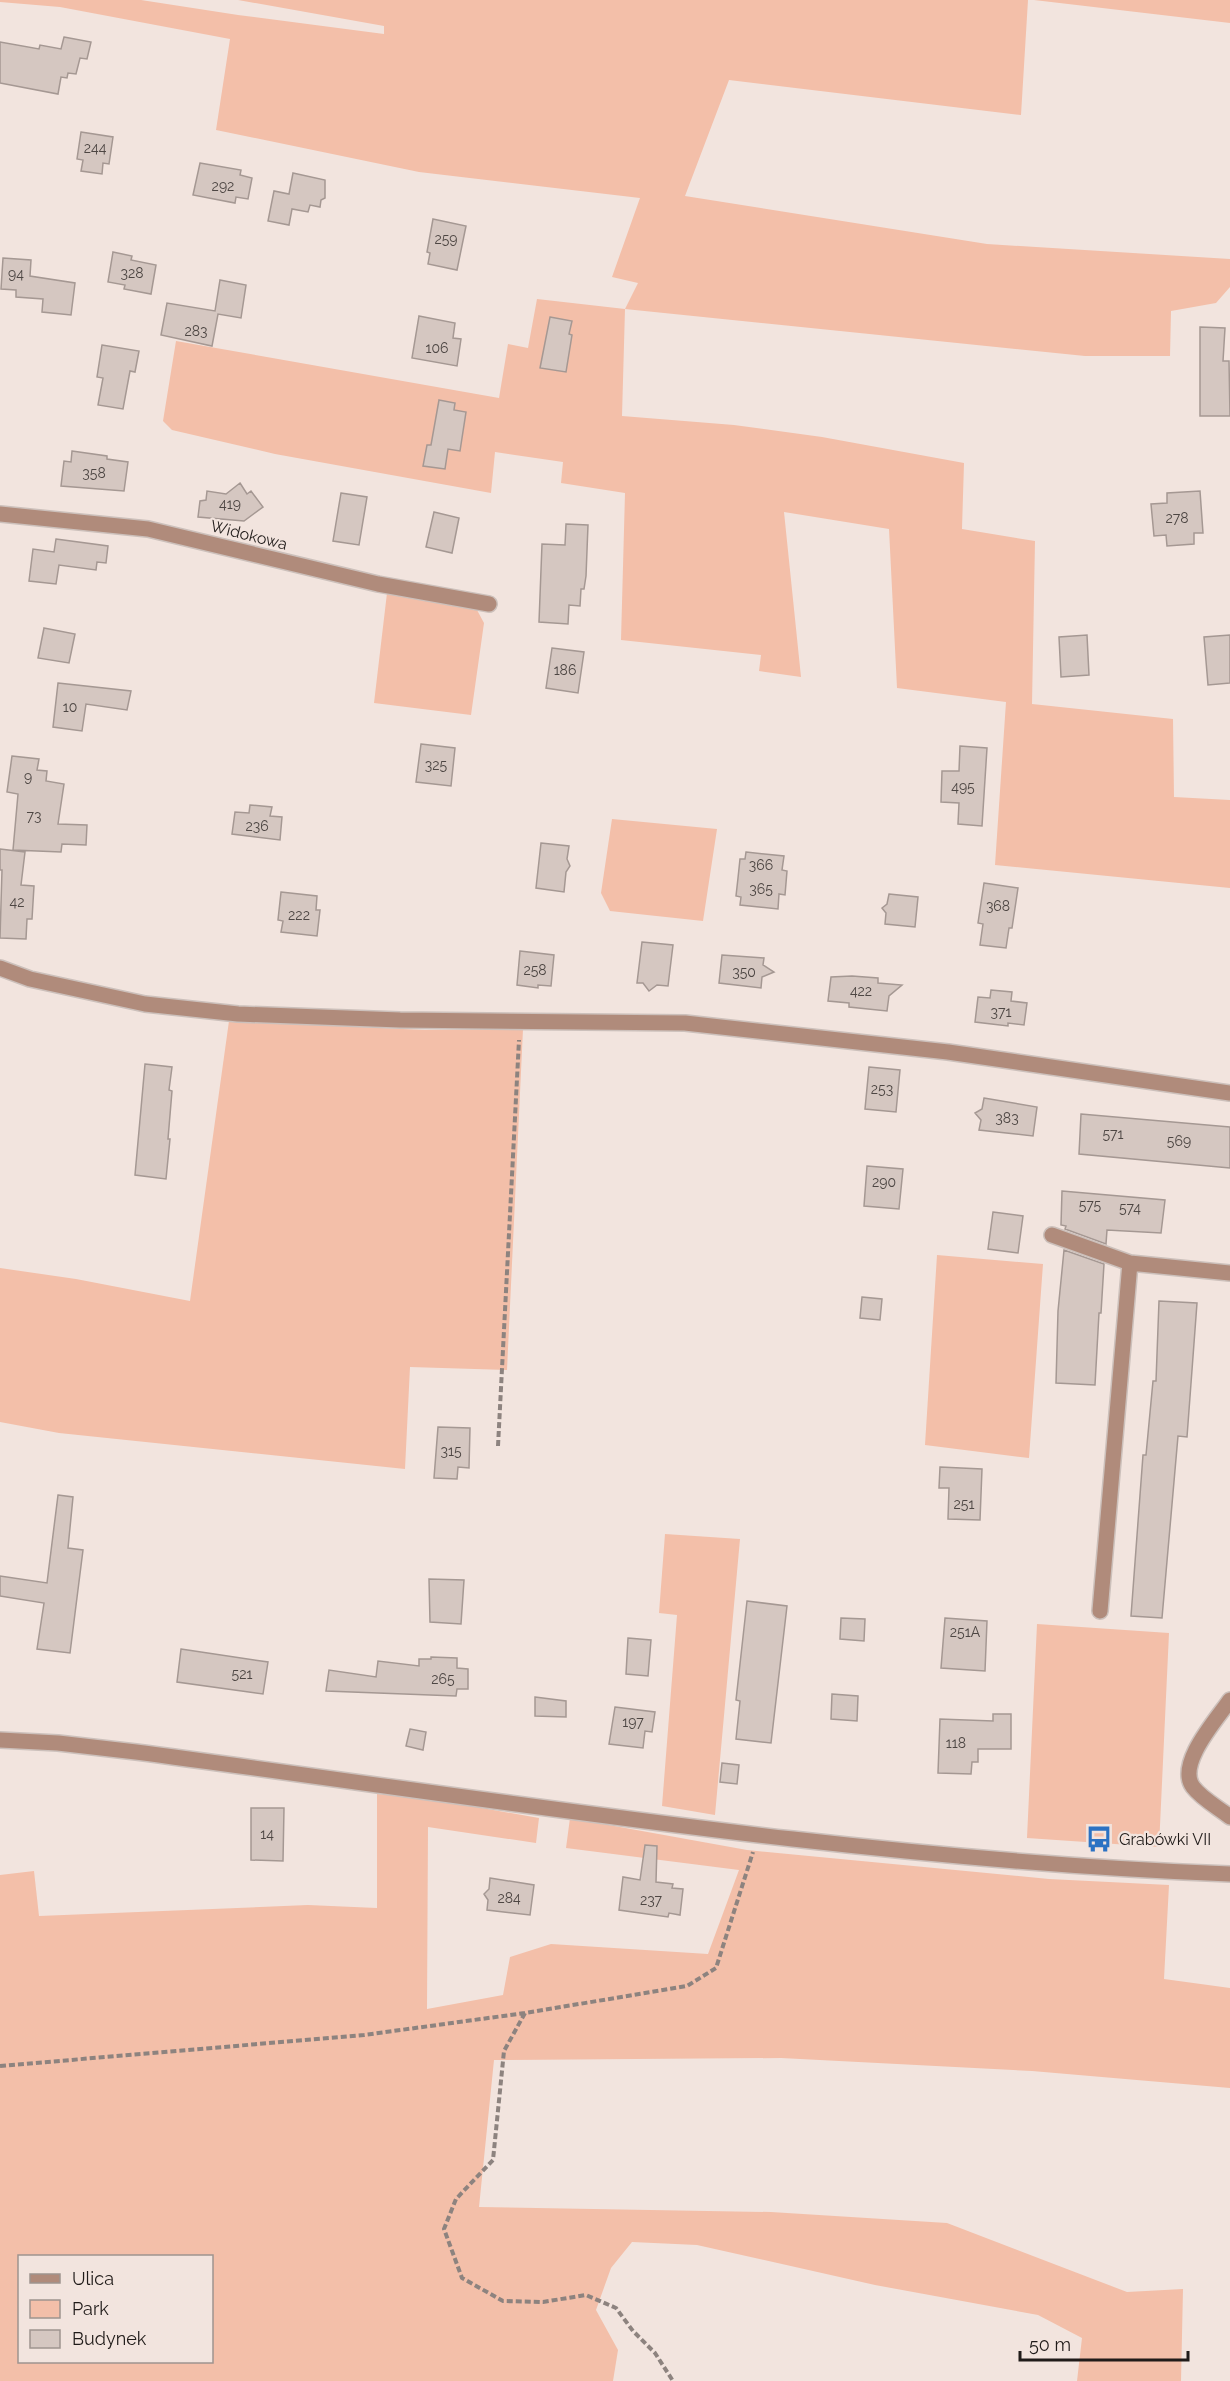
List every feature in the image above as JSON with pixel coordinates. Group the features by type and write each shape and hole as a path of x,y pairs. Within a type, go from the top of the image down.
{"street":[{"name":"Widokowa","path":"0,513 148,529 378,584 489,604"},
{"path":"0,968 30,979 145,1004 238,1014 400,1020 685,1023 948,1052 1230,1093"},
{"path":"1052,1235 1130,1263 1230,1273"},
{"path":"1100,1611 1130,1263"},
{"path":"1230,1700 1192,1755 1188,1773 1193,1788 1230,1817"},
{"path":"0,1740 58,1743 136,1752 757,1836 1017,1860 1230,1874"}],"path":[{"path":"498,1446 520,1021"},
{"path":"0,2066 364,2035 525,2013 687,1986 716,1968 757,1836"},
{"path":"525,2013 504,2051 493,2160 456,2199 444,2229 462,2278 503,2301 543,2302 586,2295 616,2308 633,2331 655,2353 673,2381"}],"green space":[{"path":"0,0 141,0 384,34 384,26 238,0 1028,0 1021,115 729,80 685,196 987,244 1230,259 1230,287 1216,303 1171,311 1170,356 1085,356 625,309 638,283 612,277 640,198 419,172 216,130 230,39 60,7 0,2"},
{"path":"1034,0 1230,0 1230,23"},
{"path":"537,299 625,309 622,416 734,425 822,437 964,463 962,529 1035,541 1032,704 1173,719 1174,797 1230,800 1230,888 995,865 1006,702 897,688 889,529 784,512 801,677 759,671 761,655 621,640 625,493 561,483 563,462 495,452 491,493 275,454 172,430 163,421 176,341 499,398 508,344 528,348"},
{"path":"387,593 477,610 484,623 471,715 374,703"},
{"path":"612,819 717,829 703,921 610,911 601,893"},
{"path":"229,1021 425,1030 523,1029 507,1370 410,1367 405,1469 59,1433 0,1422 0,1268 76,1279 190,1301"},
{"path":"937,1255 1043,1264 1029,1458 925,1445"},
{"path":"665,1534 740,1539 715,1815 662,1806 677,1615 659,1613"},
{"path":"1037,1624 1169,1633 1159,1847 1027,1838"},
{"path":"377,1794 420,1797 539,1818 536,1843 428,1827 427,2009 503,1995 510,1957 551,1944 708,1954 739,1870 566,1848 570,1818 747,1850 1049,1879 1169,1885 1164,1979 1230,1988 1230,2088 1032,2071 781,2058 494,2060 479,2207 771,2212 947,2223 1127,2292 1183,2289 1181,2381 1077,2381 1082,2338 1038,2315 875,2285 697,2245 632,2242 611,2268 596,2310 618,2350 613,2381 0,2381 0,1875 34,1871 39,1916 308,1905 377,1908"}],"building":[{"path":"64,37 91,42 87,59 80,58 76,74 68,73 67,78 61,77 58,94 0,83 0,42 39,49 40,45 61,49"},
{"path":"81,132 113,137 109,164 103,163 102,174 81,171 83,160 77,159"},
{"path":"200,163 241,170 240,175 252,178 248,199 236,197 235,203 193,195"},
{"path":"293,173 325,180 325,198 321,200 320,207 310,205 308,212 292,209 289,225 268,221 274,191 289,194"},
{"path":"433,219 466,226 457,270 428,264 430,253 427,252"},
{"path":"113,252 132,256 131,260 156,265 151,294 124,289 125,285 108,282"},
{"path":"3,258 31,260 30,276 75,283 71,315 42,312 43,299 16,297 16,290 1,289"},
{"path":"220,280 246,285 241,318 218,314 212,346 161,335 167,303 215,311"},
{"path":"419,316 455,323 453,338 461,339 457,366 412,358"},
{"path":"550,317 572,321 566,372 540,368"},
{"path":"1200,327 1225,328 1223,361 1229,361 1230,416 1200,416"},
{"path":"102,345 139,351 135,372 130,371 123,409 98,405 103,378 97,377"},
{"path":"439,400 455,403 454,410 466,412 460,451 448,449 445,469 423,466 427,445 431,445"},
{"path":"72,451 107,456 107,459 128,462 124,491 61,486 64,461 71,462"},
{"path":"240,483 247,494 251,491 263,507 244,521 198,517 200,501 206,500 207,491 226,494"},
{"path":"1200,491 1203,533 1194,533 1194,544 1167,546 1166,535 1154,536 1151,504 1167,503 1167,493"},
{"path":"341,493 367,497 359,545 333,541"},
{"path":"434,512 459,518 452,553 426,547"},
{"path":"566,524 588,525 586,576 584,589 581,589 580,606 569,605 568,624 539,622 542,544 565,545"},
{"path":"56,539 108,546 106,563 97,562 96,570 59,565 56,584 29,581 33,549 54,552"},
{"path":"44,628 75,634 69,663 38,658"},
{"path":"1087,635 1089,675 1061,677 1059,637"},
{"path":"1230,635 1230,683 1208,685 1204,637"},
{"path":"552,648 584,652 578,693 546,688"},
{"path":"58,683 131,691 127,710 86,704 82,731 53,727"},
{"path":"421,744 455,748 451,786 416,782"},
{"path":"960,746 987,748 982,826 958,824 959,803 941,802 942,771 959,771"},
{"path":"12,756 39,759 37,770 47,771 46,781 64,784 58,824 87,825 86,845 62,844 61,852 13,850 18,794 7,792"},
{"path":"250,805 272,807 270,816 282,817 280,840 232,834 235,812 249,813"},
{"path":"541,843 569,846 567,859 570,866 566,872 564,892 536,888"},
{"path":"0,849 25,852 21,885 34,886 32,919 27,919 26,939 0,938 2,870 0,870"},
{"path":"746,852 784,856 782,870 787,871 785,895 779,894 778,909 740,905 741,897 736,896 740,859 745,859"},
{"path":"984,883 1018,888 1012,928 1009,928 1006,948 980,945 983,924 978,923"},
{"path":"281,892 317,896 316,910 320,910 317,936 281,932 283,921 278,920"},
{"path":"889,894 918,897 915,927 885,924 886,913 882,908 887,904"},
{"path":"642,942 673,945 668,986 657,985 649,991 643,983 637,983"},
{"path":"520,951 554,955 551,986 538,985 538,988 517,985"},
{"path":"722,955 764,958 763,965 774,972 762,977 761,988 719,983"},
{"path":"831,977 878,978 878,983 902,985 889,996 887,1011 849,1007 849,1003 828,1001"},
{"path":"991,990 1012,992 1011,1001 1027,1003 1024,1025 1008,1023 1008,1026 975,1022 978,997 990,998"},
{"path":"145,1064 172,1067 169,1090 172,1091 168,1139 170,1139 166,1179 135,1175"},
{"path":"869,1067 900,1070 896,1112 865,1109"},
{"path":"984,1098 1037,1107 1033,1136 979,1130 981,1120 975,1113 982,1109"},
{"path":"1081,1114 1230,1127 1230,1168 1079,1154"},
{"path":"867,1166 903,1169 899,1209 864,1206"},
{"path":"1062,1191 1165,1200 1161,1233 1107,1230 1106,1244 1065,1229 1066,1226 1061,1225"},
{"path":"993,1212 1023,1216 1018,1253 988,1249"},
{"path":"1064,1250 1104,1264 1095,1385 1056,1383 1058,1311"},
{"path":"862,1297 882,1299 880,1320 860,1318"},
{"path":"1159,1301 1197,1303 1187,1437 1178,1436 1162,1618 1131,1616 1143,1455 1146,1455 1153,1381 1156,1381"},
{"path":"438,1427 470,1428 469,1468 458,1467 457,1479 434,1478"},
{"path":"940,1467 982,1469 980,1520 948,1519 949,1488 939,1488"},
{"path":"58,1495 73,1497 68,1548 83,1550 70,1653 37,1649 44,1603 0,1596 0,1576 47,1583"},
{"path":"429,1579 464,1580 461,1624 430,1622"},
{"path":"747,1601 787,1606 771,1743 736,1739 740,1701 736,1700"},
{"path":"841,1618 865,1619 864,1641 840,1639"},
{"path":"945,1618 987,1621 985,1671 941,1668"},
{"path":"628,1638 651,1640 648,1676 626,1674"},
{"path":"181,1649 268,1662 263,1694 177,1682"},
{"path":"431,1657 457,1658 457,1668 468,1669 468,1689 457,1689 456,1696 326,1691 329,1670 376,1677 378,1661 419,1666 419,1659 431,1659"},
{"path":"832,1694 858,1696 857,1721 831,1719"},
{"path":"535,1697 566,1701 566,1717 535,1716"},
{"path":"615,1707 655,1712 652,1732 645,1731 643,1748 609,1744"},
{"path":"993,1714 1011,1714 1011,1749 978,1749 978,1762 972,1762 971,1774 938,1773 940,1719 993,1721"},
{"path":"410,1729 426,1732 423,1750 406,1746"},
{"path":"722,1763 739,1765 737,1784 720,1782"},
{"path":"251,1808 284,1808 283,1861 251,1860"},
{"path":"645,1845 657,1846 656,1882 673,1884 672,1888 683,1889 680,1915 669,1913 668,1917 619,1910 623,1877 640,1880"},
{"path":"490,1878 534,1885 530,1915 487,1910 488,1900 484,1894 489,1889"}],"place":[{"name":"Grabówki VII","path":"1099,1839"}]}
